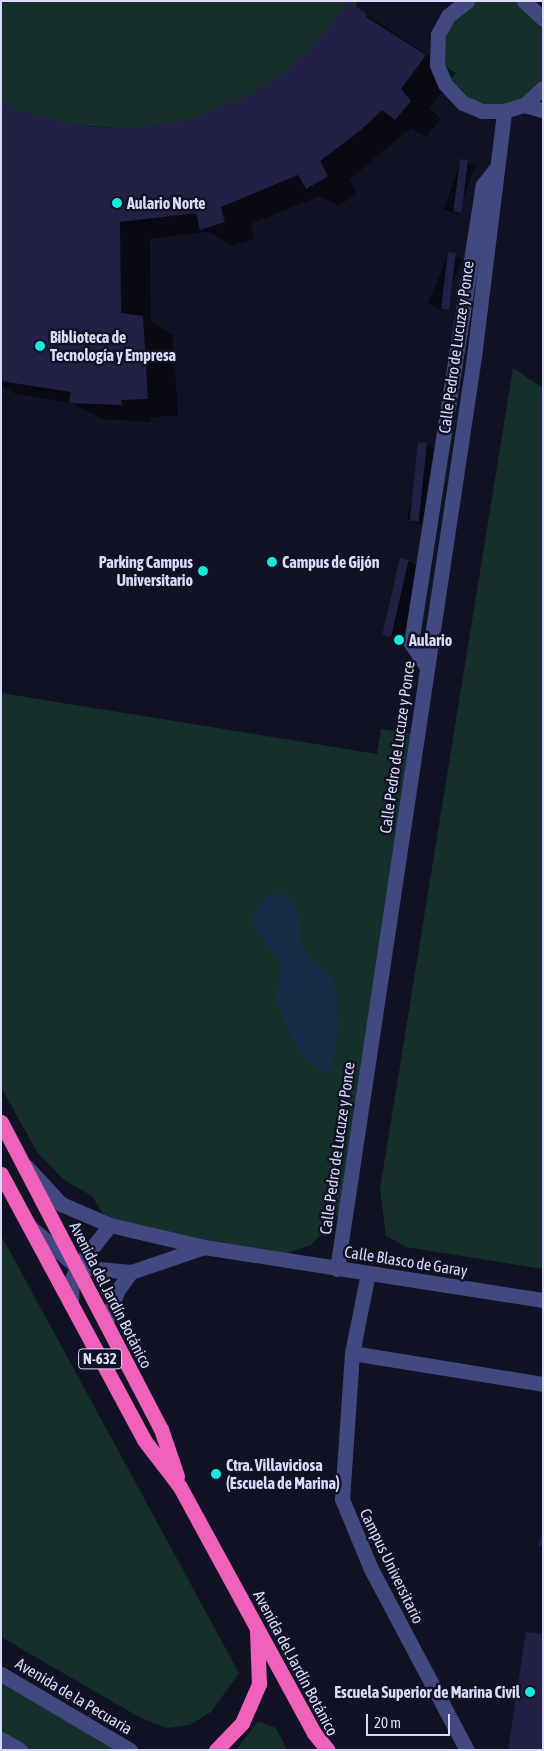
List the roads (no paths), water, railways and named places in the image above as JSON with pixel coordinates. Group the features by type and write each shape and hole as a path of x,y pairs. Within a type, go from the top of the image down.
{"highway":[{"name":"Avenida del Jardín Botánico","path":"1,1122 161,1429 180,1487"},
{"name":"Avenida del Jardín Botánico","path":"1,1174 144,1440 180,1487 314,1733"},
{"name":"N-632","path":"214,1749 242,1722 259,1684 257,1627"},
{"name":"N-632","path":"314,1733 328,1750"}],"street":[{"path":"467,1 448,16 438,34 437,65 445,84 463,103 482,110 504,111 524,105 543,88"},
{"path":"527,2 543,19"},
{"path":"524,105 543,110"},
{"name":"Calle Pedro de Lucuze y Ponce","path":"337,1269 473,367 504,111"},
{"name":"Calle Blasco de Garay","path":"23,1162 61,1204 110,1225 204,1247 543,1300"},
{"path":"70,1304 72,1279 77,1267 110,1225"},
{"path":"29,1226 77,1267"},
{"name":"Calle Blasco de Garay","path":"77,1267 131,1272 204,1247"},
{"path":"106,1322 117,1291 131,1272"},
{"name":"Campus Universitario","path":"368,1273 352,1353 342,1499 371,1569 467,1750"},
{"path":"352,1353 543,1384"},
{"name":"Avenida de la Pecuaria","path":"1,1674 131,1750"},
{"name":"Avenida del Jardín Botánico","path":"314,1733 323,1750"},
{"path":"1,1739 20,1750"}],"water":[{"path":"271,894 287,894 300,919 302,945 308,957 331,976 337,998 338,1033 333,1063 327,1073 317,1068 298,1050 275,999 281,978 279,961 256,930 252,918 258,906"}],"place":[{"name":"Aulario Norte","path":"117,203"},
{"name":"Biblioteca de Tecnología y Empresa","path":"40,346"},
{"name":"Campus de Gijón","path":"272,562"},
{"name":"Parking Campus Universitario","path":"203,571"},
{"name":"Aulario","path":"399,640"},
{"name":"Ctra. Villaviciosa (Escuela de Marina)","path":"216,1474"},
{"name":"Escuela Superior de Marina Civil","path":"530,1692"}]}
